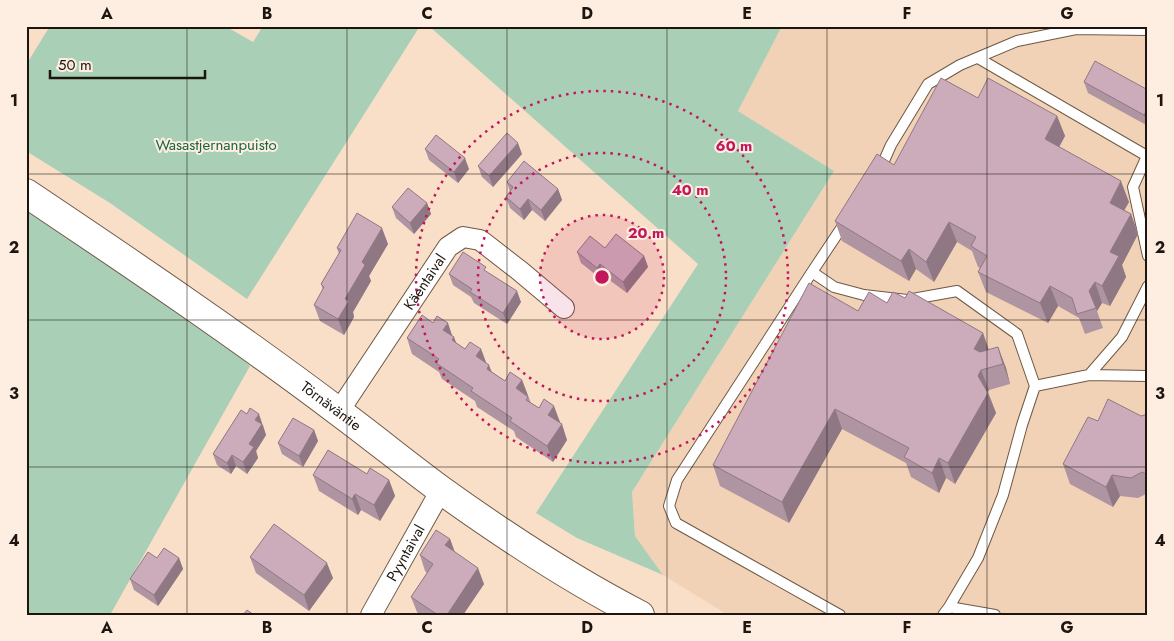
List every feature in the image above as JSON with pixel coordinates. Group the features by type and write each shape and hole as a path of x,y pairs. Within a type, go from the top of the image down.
{"main road":[{"name":"Törnäväntie","path":"26,193 169,289 339,412 441,490 526,550 605,597 640,615"}],"street":[{"name":"Käentaival","path":"339,412 448,247 463,238 480,240 564,308"},
{"name":"Pyyntaival","path":"371,615 441,490"}],"lane":[{"path":"872,183 891,145 928,84 960,65 1017,41 1076,29 1148,30"},
{"path":"978,58 1147,155 1133,187 1148,256"},
{"path":"840,615 676,523 669,506 677,480 850,216"},
{"path":"812,272 834,287 864,295 907,300 956,291 1017,334 1035,386 1003,494 978,558 946,611 995,615"},
{"path":"1088,375 1122,337 1148,286"},
{"path":"1035,386 1088,375 1148,376"}],"shaded area":[{"path":"782,26 1148,26 1148,615 728,615 663,575 635,536 632,492 834,171 738,111"}],"green space":[{"name":"Wasastjernanpuisto","path":"50,26 225,26 253,42 263,26 420,26 247,299 110,203 26,151 26,65"},
{"path":"429,26 782,26 738,111 834,171 632,492 635,536 663,575 577,538 536,513 698,264"},
{"path":"26,208 221,340 250,366 110,615 26,615"}],"building":[{"path":"1095,61 1148,90 1148,108 1144,115 1084,82"},
{"path":"941,78 978,98 988,78 1057,116 1045,139 1121,181 1110,203 1131,214 1110,252 1119,256 1102,286 1095,282 1089,291 1096,308 1077,314 1072,298 1050,286 1040,303 978,272 987,256 971,246 976,237 949,222 926,262 909,249 901,261 835,221 877,154 894,165"},
{"path":"507,133 518,143 489,176 478,166"},
{"path":"436,135 465,158 454,172 425,149"},
{"path":"524,161 558,189 541,210 528,199 520,209 506,197 513,187 507,182"},
{"path":"408,188 427,203 410,223 392,207"},
{"path":"357,213 382,228 362,262 365,265 345,299 349,301 338,319 314,305 324,287 321,284 341,250 337,248"},
{"path":"616,234 644,256 623,282 600,264 597,268 577,252 590,236 605,248"},
{"path":"463,252 486,267 484,270 517,291 503,313 470,292 472,289 449,274"},
{"path":"809,283 858,311 869,292 887,303 893,292 905,298 909,291 983,333 974,349 980,352 998,347 1003,364 981,370 978,376 988,393 948,463 939,458 932,473 904,457 909,448 835,409 782,502 713,465"},
{"path":"422,315 433,323 437,316 448,323 443,330 454,337 452,340 465,349 470,342 481,349 476,356 489,365 487,369 505,381 510,372 522,380 516,388 528,397 526,400 539,408 544,399 554,406 548,415 562,424 547,446 510,421 512,418 471,391 473,388 436,363 439,359 407,338"},
{"path":"1108,399 1141,416 1148,414 1148,475 1142,472 1131,478 1112,475 1106,487 1063,464 1088,417 1098,421"},
{"path":"250,408 259,414 255,420 262,424 249,444 254,447 243,462 232,455 227,463 213,454 241,410 247,414"},
{"path":"293,418 314,430 299,456 278,443"},
{"path":"328,450 367,474 370,468 389,480 374,505 355,494 352,499 313,475"},
{"path":"274,524 327,563 304,595 250,557"},
{"path":"436,530 450,539 445,545 478,568 447,615 438,615 411,597 433,564 420,555"},
{"path":"164,548 179,558 154,595 130,579 148,552 157,558"},
{"path":"247,610 254,615 243,615"}]}
